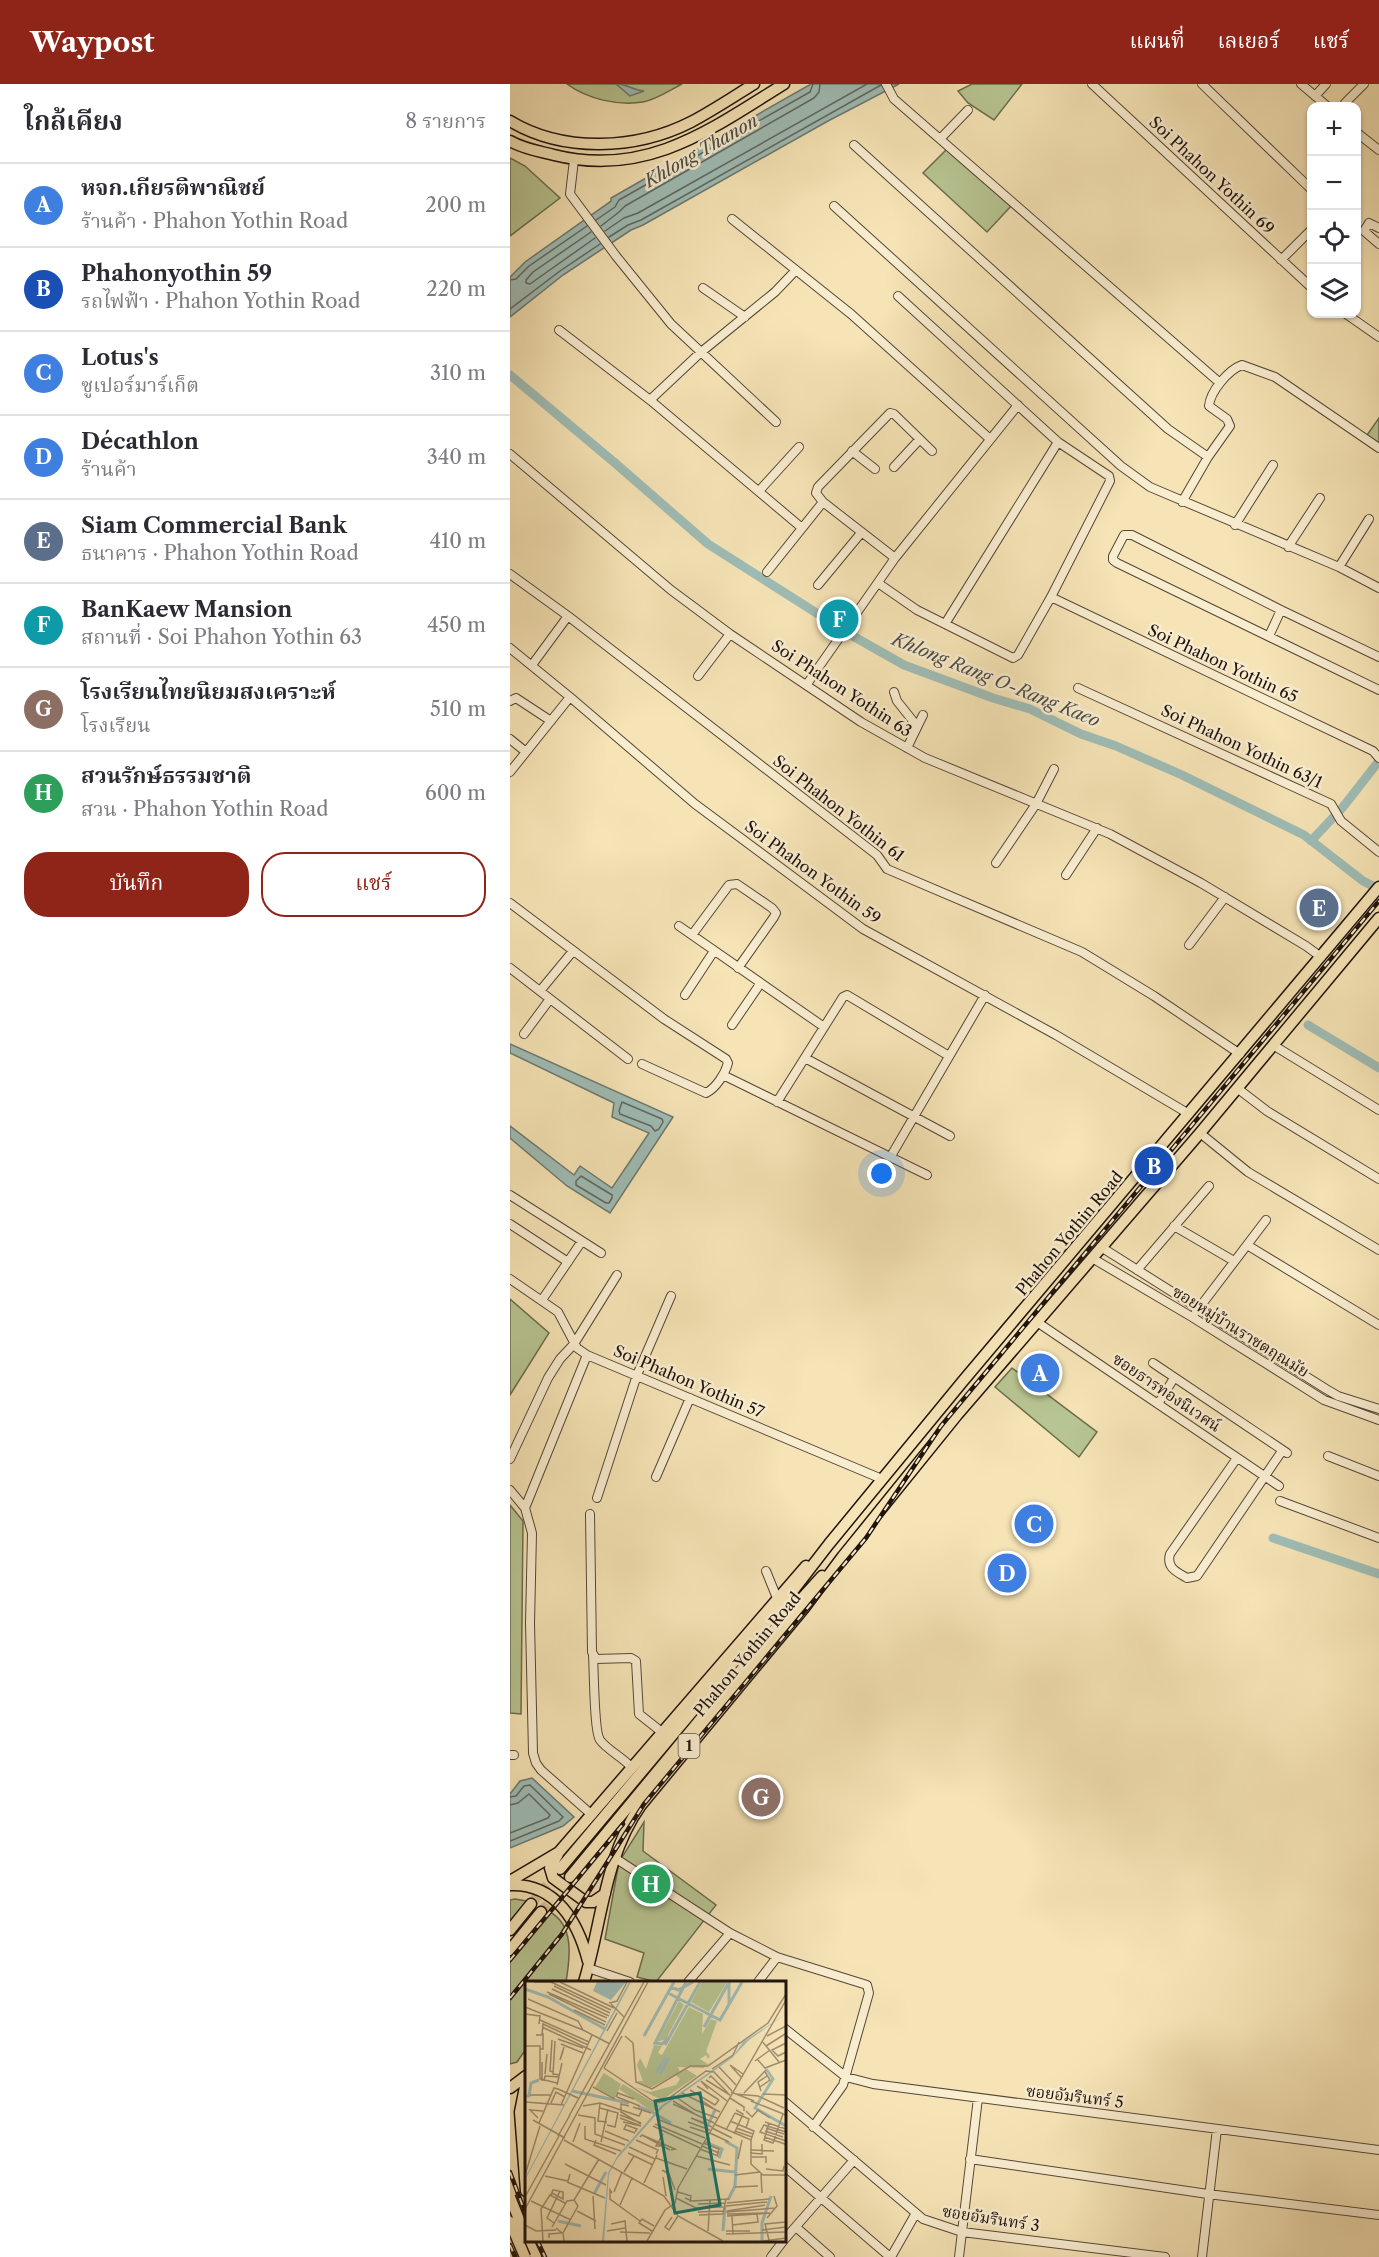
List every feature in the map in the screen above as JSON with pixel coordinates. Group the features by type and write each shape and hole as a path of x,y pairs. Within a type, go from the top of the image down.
{"main road":[{"path":"510,121 525,130 570,142 616,144 658,135 690,122 754,84"},
{"path":"510,141 520,147 574,160 620,160 666,150 699,136 784,84"},
{"name":"Phahon Yothin Road","path":"560,1869 785,1601 882,1479 1376,891"},
{"name":"Phahon Yothin Road","path":"584,1981 615,1858 624,1834 641,1805 808,1604 843,1556 957,1416 1200,1133 1379,918"},
{"path":"1286,999 1302,1010"},
{"path":"1278,1009 1294,1020"},
{"name":"Phahon Yothin Road","path":"510,1883 559,1852 777,1598 829,1544"},
{"name":"Phahon Yothin Road","path":"570,1877 791,1610 843,1556"},
{"path":"559,1852 550,1868 554,1878 586,1902 593,1902 605,1894"},
{"path":"510,1883 546,1892 560,1904 577,1927 588,1966"},
{"path":"510,1930 531,1904"},
{"path":"510,1950 541,1912"},
{"path":"510,2088 525,2077"},
{"path":"525,2085 520,2112 525,2178"},
{"path":"510,2197 525,2234"},
{"path":"510,2222 525,2257"},
{"path":"510,2233 517,2229 525,2229"},
{"path":"529,2242 538,2257"},
{"path":"536,2242 538,2257"}],"street":[{"path":"886,84 894,99 1220,383"},
{"name":"Soi Phahon Yothin 69","path":"1092,84 1307,284"},
{"path":"1202,84 1307,186"},
{"path":"1301,84 1322,102"},
{"path":"1315,96 1326,84"},
{"path":"1346,102 1364,84"},
{"path":"941,138 968,110"},
{"path":"1361,136 1379,149"},
{"path":"854,145 1168,429 1208,457"},
{"path":"574,160 570,194 616,256 671,324 776,422"},
{"path":"834,206 1121,466 1150,487 1339,567 1379,588"},
{"path":"732,219 859,321 990,439"},
{"path":"1379,228 1369,223 1364,231 1379,244"},
{"path":"1281,260 1307,233"},
{"path":"650,400 700,353 775,292 796,270"},
{"path":"703,288 745,317"},
{"path":"878,583 917,610 1013,658 1018,655 1051,597 1110,481 1109,476 1058,442 898,296"},
{"path":"1352,318 1379,337"},
{"path":"559,330 650,400 802,528"},
{"path":"1182,502 1208,457 1230,426 1227,419 1209,406 1210,401 1220,383 1242,365 1275,377 1379,448"},
{"path":"807,684 895,558 1018,405"},
{"path":"895,558 823,502 816,493 818,487 890,413 894,414 932,451"},
{"path":"894,467 919,440"},
{"path":"945,624 1058,442"},
{"path":"759,491 799,447"},
{"path":"852,450 875,469"},
{"name":"Soi Phahon Yothin 63","path":"510,454 671,590 730,634 861,722 925,758 1097,828 1139,848 1225,897 1321,957"},
{"path":"1236,525 1273,465"},
{"path":"1288,547 1320,498"},
{"path":"767,572 823,502"},
{"path":"1339,567 1369,519"},
{"path":"818,585 861,533"},
{"path":"1379,657 1132,535 1124,535 1113,556 1113,560 1117,563 1379,690"},
{"name":"Soi Phahon Yothin 61","path":"510,574 568,616 877,855 887,869 1082,952 1154,996 1240,1054"},
{"name":"Soi Phahon Yothin 65","path":"1051,597 1373,751 1379,758"},
{"path":"1269,636 1281,610"},
{"path":"532,666 568,616"},
{"path":"698,676 730,634"},
{"name":"Soi Phahon Yothin 59","path":"510,648 695,804 863,929 986,995 1189,1114"},
{"name":"Soi Phahon Yothin 63/1","path":"1078,688 1331,804 1341,821 1379,852"},
{"path":"894,692 897,701 917,726"},
{"path":"510,772 570,697"},
{"path":"510,701 516,698 550,721"},
{"path":"907,748 923,715"},
{"path":"510,739 526,752"},
{"path":"996,862 1036,804 1054,770"},
{"path":"1066,875 1097,828"},
{"path":"692,936 732,883 737,884 772,908 776,913 774,917 738,968"},
{"path":"1189,945 1225,897"},
{"path":"510,903 664,1019 726,1059 728,1065 723,1075 706,1093 642,1064"},
{"path":"679,926 824,1027"},
{"path":"540,991 573,951"},
{"path":"685,994 714,951"},
{"path":"510,968 628,1059"},
{"path":"732,1025 760,984"},
{"path":"777,1102 843,997 851,995 949,1056"},
{"path":"891,1156 986,995"},
{"path":"524,1034 550,999"},
{"path":"1273,1044 1379,1110"},
{"path":"805,1058 950,1136"},
{"path":"723,1075 927,1175"},
{"path":"1237,1088 1267,1111 1379,1179"},
{"path":"1200,1133 1248,1172 1379,1250"},
{"path":"1137,1270 1209,1186"},
{"path":"510,1195 601,1253"},
{"path":"1192,1317 1266,1220"},
{"path":"510,1224 568,1262"},
{"path":"1174,1226 1234,1261"},
{"path":"542,1300 582,1241"},
{"path":"1246,1245 1379,1325"},
{"name":"ซอยหมู่บ้านราชตฤณมัย","path":"1101,1247 1338,1396 1379,1409"},
{"name":"ซอยหมู่บ้านราชตฤณมัย","path":"1092,1258 1192,1317 1324,1400 1379,1420"},
{"path":"510,1459 548,1378 560,1359 574,1344 617,1275"},
{"name":"Soi Phahon Yothin 57","path":"510,1279 558,1312 574,1344 587,1355 882,1479"},
{"path":"597,1498 637,1375 671,1296"},
{"name":"ซอยธารทองนิเวศน์","path":"1037,1322 1279,1486"},
{"path":"525,1508 587,1355"},
{"path":"1153,1363 1285,1452 1264,1476 1197,1576 1187,1578 1172,1569 1168,1562 1170,1554 1237,1458"},
{"path":"1158,1404 1174,1378"},
{"path":"656,1477 690,1398"},
{"path":"1328,1456 1379,1476"},
{"path":"510,1490 525,1508 532,1533 530,1623 533,1754 541,1770 592,1815"},
{"path":"1280,1501 1379,1538"},
{"path":"590,1514 597,1734 606,1746 623,1757 632,1767"},
{"path":"766,1571 777,1598"},
{"path":"593,1655 596,1659 634,1659 639,1714 663,1732"},
{"path":"615,1858 730,1933 777,1957 865,1983 868,1987 869,1993 846,2077 840,2091 813,2127"},
{"path":"690,1981 730,1933"},
{"path":"759,1981 777,1957"},
{"path":"588,1966 625,1981"},
{"name":"ซอยอัมรินทร์ 5","path":"786,2030 846,2077 873,2084 1379,2150"},
{"path":"959,2257 978,2098"},
{"name":"ซอยอัมรินทร์ 3","path":"786,2103 916,2213 932,2223 962,2232 1165,2257"},
{"path":"1202,2257 1217,2129"},
{"path":"970,2159 1208,2194 1379,2215"},
{"path":"786,2238 854,2160"},
{"path":"786,2168 890,2257 916,2213"},
{"path":"797,2228 830,2257"},
{"path":"771,2257 782,2242"}],"green space":[{"path":"567,84 682,84 653,99 623,103 584,94"},
{"path":"972,84 1022,84 994,120 968,103 958,91"},
{"path":"947,149 1012,205 987,232 923,173"},
{"path":"510,158 525,166 560,198 510,236"},
{"path":"1379,418 1379,443 1367,435"},
{"path":"510,1299 549,1333 510,1395"},
{"path":"1012,1368 1097,1432 1079,1457 995,1387"},
{"path":"510,1505 523,1521 521,1714 510,1713"},
{"path":"644,1822 643,1851 716,1905 657,1981 637,1977 644,1953 605,1939 619,1862"},
{"path":"510,1900 527,1901 510,1921"},
{"path":"548,1911 563,1924 569,1942 566,1981 525,1981 525,2050 517,2062 510,2064 510,1954"}],"water":[{"path":"616,84 623,85 644,91 630,96"},
{"name":"Khlong Thanon","path":"811,84 899,84 631,230 563,275 510,317 510,277 525,262 611,201 611,198"},
{"path":"510,1044 673,1117 610,1213 567,1186 510,1138 510,1126 574,1175 580,1166 612,1188 649,1133 612,1117 614,1103 510,1053"},
{"path":"532,1778 574,1817 563,1826 510,1848 510,1794 520,1781"}],"waterway":[{"name":"Khlong Rang O-Rang Kaeo","path":"510,375 708,544 851,635 904,665 993,698 1030,709 1081,734 1116,746 1182,775 1304,835 1363,881 1379,889"},
{"path":"1311,841 1343,807 1379,761"},
{"path":"1308,1025 1379,1068"},
{"path":"1273,1538 1379,1574"}],"tunnel":[{"path":"531,1904 558,1872"},
{"path":"541,1912 568,1880"}],"railway":[{"path":"510,1998 562,1934 644,1804 866,1538 941,1426 1379,901"},
{"path":"510,1960 623,1824"},
{"path":"510,2172 525,2212"},
{"path":"538,2242 545,2257"},
{"path":"510,2245 515,2257"}],"place":[{"name":"BanKaew Mansion","path":"839,619"},
{"name":"Siam Commercial Bank","path":"1319,908"},
{"name":"Phahonyothin 59","path":"1154,1166"},
{"name":"หจก.เกียรติพาณิชย์","path":"1040,1373"},
{"name":"Lotus's","path":"1034,1524"},
{"name":"Décathlon","path":"1007,1573"},
{"name":"โรงเรียนไทยนิยมสงเคราะห์","path":"761,1797"},
{"name":"สวนรักษ์ธรรมชาติ","path":"651,1884"}]}
